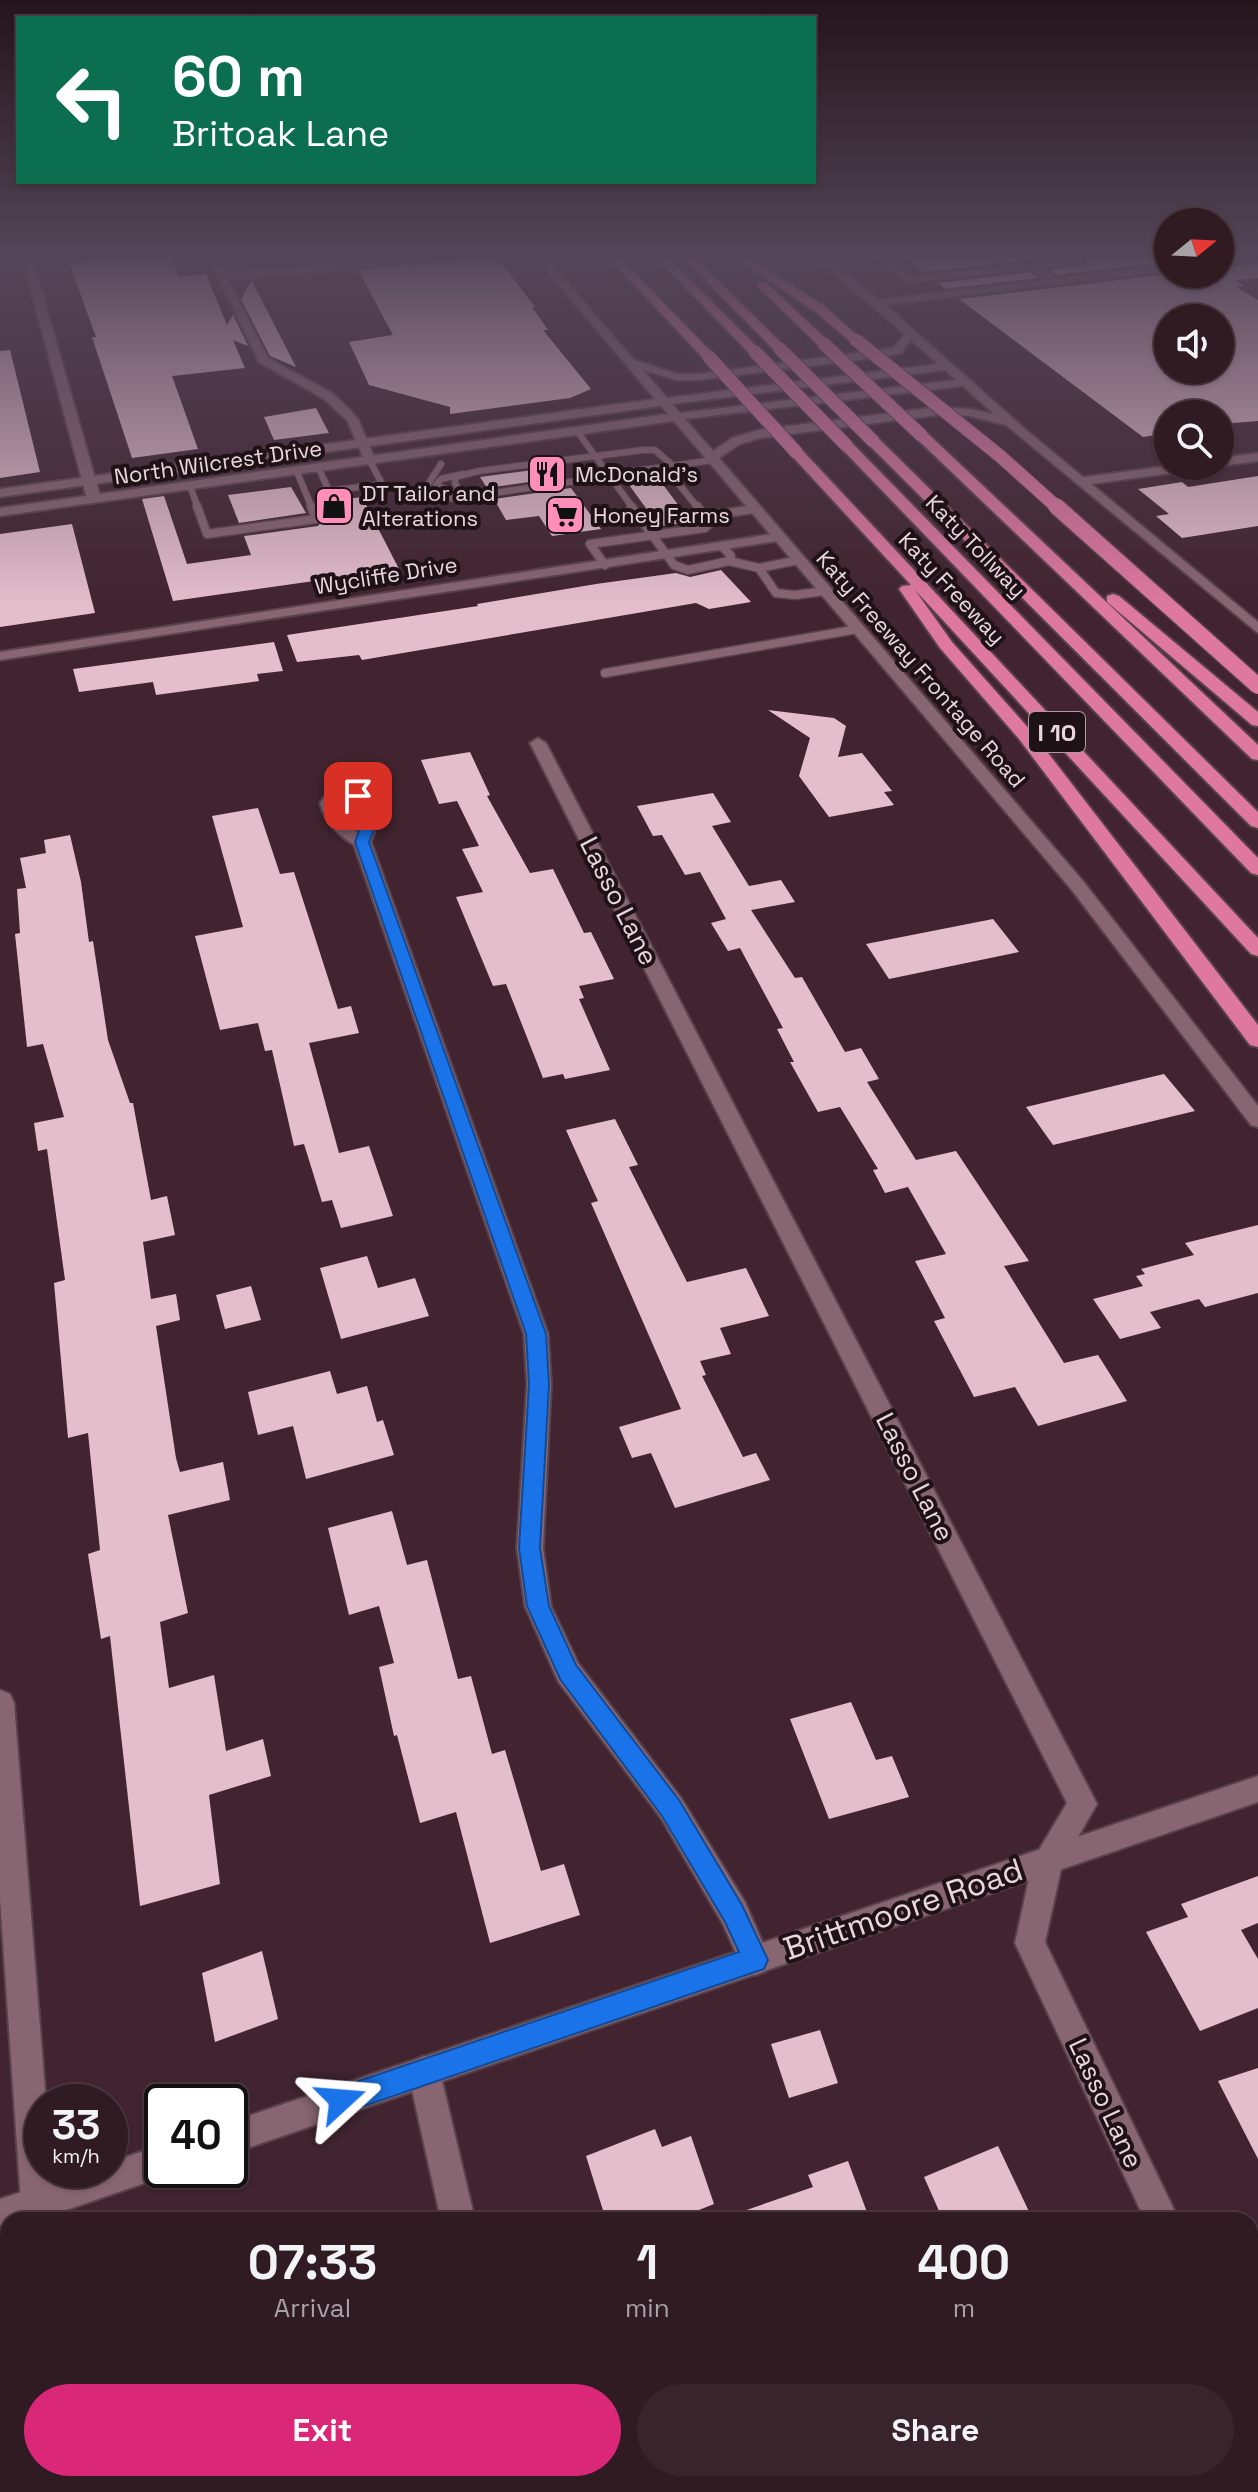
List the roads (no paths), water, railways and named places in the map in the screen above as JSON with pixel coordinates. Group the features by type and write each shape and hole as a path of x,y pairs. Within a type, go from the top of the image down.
{"highway":[{"name":"Katy Freeway","path":"724,373 1258,950"},
{"name":"Katy Tollway","path":"776,373 1258,869"},
{"name":"Katy Tollway","path":"805,373 1258,822"},
{"path":"855,373 1258,755"},
{"path":"897,373 1030,482 1258,686"},
{"path":"999,510 1140,619 1258,721"},
{"path":"855,515 946,645 1025,735 1258,1040"}],"street":[{"path":"60,373 94,499"},
{"path":"287,373 328,396 352,419 370,461"},
{"name":"Katy Freeway Frontage Road","path":"639,373 1077,885 1258,1120"},
{"path":"665,373 676,377 728,373"},
{"name":"North Wilcrest Drive","path":"0,493 663,401 887,373"},
{"path":"955,373 1258,629"},
{"name":"North Wilcrest Drive","path":"0,512 370,461 437,458 577,431 965,382"},
{"path":"712,459 736,441 759,434 937,411 990,415 1021,432"},
{"path":"1234,460 1258,457"},
{"path":"1084,481 1154,471"},
{"name":"Wycliffe Drive","path":"0,656 779,537"},
{"name":"Lasso Lane","path":"538,743 1083,1804 1048,1860 1030,1943 1158,2212"},
{"path":"362,842 536,1334 539,1384 530,1548 538,1606 568,1672 671,1808 734,1913 755,1960"},
{"path":"0,1703 38,2203"},
{"name":"Brittmoore Road","path":"248,2132 1258,1789"},
{"path":"424,2072 456,2212"},
{"path":"12,2212 144,2167"}],"lane":[{"path":"577,431 666,555 683,570 729,561 759,568 799,560"},
{"path":"605,565 590,544 705,528 709,524 655,450 479,471 441,479 436,485 447,491 489,494 611,477"},
{"path":"479,471 437,458 425,489 446,498 466,500 712,459"},
{"path":"319,469 329,491 382,484 370,461"},
{"path":"190,486 207,534 316,519 297,472"},
{"path":"463,474 456,477 455,483 463,493"},
{"path":"705,516 755,509"},
{"path":"722,546 731,556 729,561"},
{"path":"759,568 776,593 795,595 825,591"},
{"path":"605,673 858,629"}],"place":[{"name":"McDonald's","path":"547,474"},
{"name":"DT Tailor and Alterations","path":"334,506"},
{"name":"Honey Farms","path":"565,515"}]}
